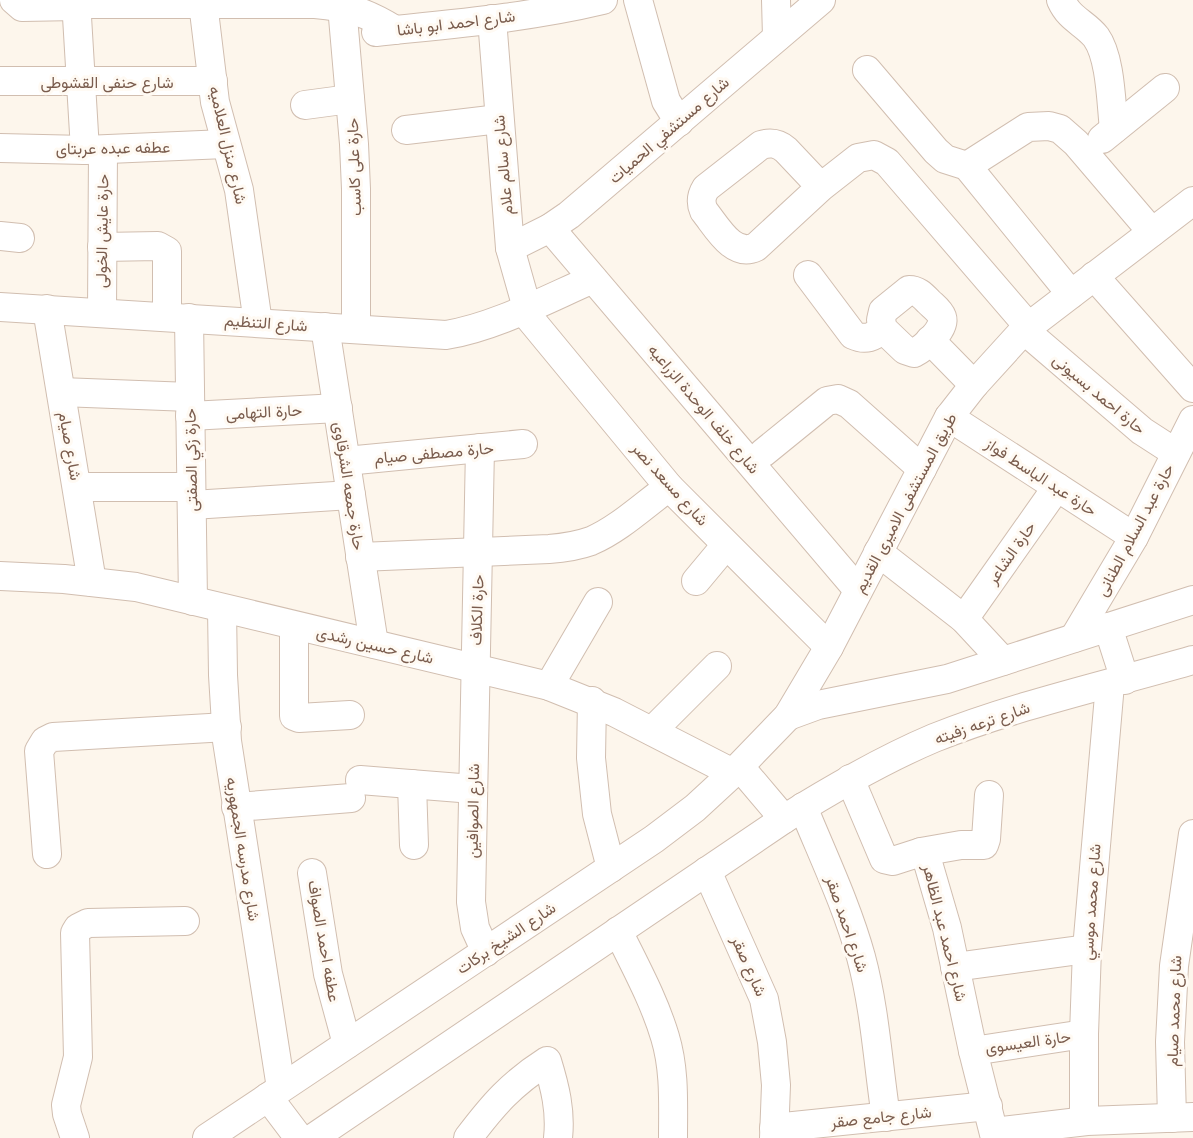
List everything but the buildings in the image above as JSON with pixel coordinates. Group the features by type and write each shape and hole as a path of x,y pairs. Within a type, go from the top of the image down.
{"street":[{"path":"392,0 395,30"},
{"name":"شارع احمد ابو باشا","path":"345,35 603,0"},
{"path":"638,0 666,101 679,122"},
{"path":"776,0 777,37"},
{"name":"شارع مستشفي الحميات","path":"510,248 569,216 821,0"},
{"path":"1061,0 1072,18 1097,38 1104,54 1114,129"},
{"path":"15,2 27,7 77,3 315,4 342,6 370,15 395,30"},
{"name":"حارة عايش الخولى","path":"77,3 82,82 94,150 102,247 102,313"},
{"name":"شارع منزل العلاميه","path":"203,3 215,102 239,190 258,323"},
{"name":"حارة على كاسب","path":"342,6 356,189 356,329"},
{"name":"شارع سالم علام","path":"494,13 499,119 510,248 524,308"},
{"path":"867,70 936,151 945,159 968,166 1071,294"},
{"name":"شارع حنفى القشوطى","path":"0,81 213,81"},
{"path":"1084,153 1165,87"},
{"path":"304,105 350,99"},
{"path":"406,130 499,119"},
{"path":"968,166 1028,127 1050,126 1060,129 1069,135 1152,232"},
{"name":"عطفه عبده عربتاى","path":"0,148 94,150 225,144"},
{"name":"حارة احمد بسيونى","path":"821,187 858,158 866,155 882,158 1027,328 1142,431 1176,453"},
{"name":"طريق المستشفى الاميرى القديم","path":"788,716 828,647 949,417 974,385 1027,328 1193,201"},
{"name":"شارع خلف الوحدة الزراعيه","path":"550,228 603,277 858,590"},
{"name":"حارة زكي الصفتى","path":"102,247 158,246 167,251 190,406 193,601"},
{"path":"808,275 853,335 869,338 883,329"},
{"path":"1094,276 1193,388"},
{"path":"603,277 763,453 842,546"},
{"name":"شارع التنظيم","path":"0,307 446,335 468,332 603,277"},
{"path":"914,290 938,311 942,318 941,328 930,340 917,351 909,352 883,329 881,320 883,311 905,291 914,290"},
{"name":"شارع مسعد نصر","path":"524,308 669,487 828,647"},
{"name":"شارع صيام","path":"47,309 92,582"},
{"name":"حارة جمعه الشرقاوى","path":"325,327 374,644"},
{"path":"930,340 974,385"},
{"name":"حارة التهامى","path":"61,392 190,406 338,408"},
{"path":"763,453 827,401 838,399 849,404 922,469"},
{"name":"حارة عبد الباسط فواز","path":"949,417 1134,537"},
{"name":"حارة عبد السلام الطنانى","path":"1074,638 1134,537 1193,420"},
{"name":"حارة مصطفى صيام","path":"346,461 523,444"},
{"name":"حارة الكلاف","path":"475,668 480,448"},
{"path":"77,487 191,496 351,495"},
{"path":"360,557 571,547 610,530 669,487"},
{"name":"حارة الشاعر","path":"964,619 1057,487"},
{"path":"696,580 726,545"},
{"path":"878,552 964,619 1003,661"},
{"name":"شارع حسين رشدى","path":"0,576 64,579 136,587 549,686 592,701 736,770"},
{"path":"788,716 850,697 925,684 1193,600"},
{"path":"549,686 598,602"},
{"name":"شارع مدرسه الجمهوريه","path":"222,609 226,727 274,1092"},
{"path":"294,626 294,716 299,718 350,716"},
{"path":"1108,627 1117,682"},
{"name":"شارع ترعه زفيته","path":"793,813 850,779 933,739 1024,708 1193,660"},
{"path":"652,731 717,666"},
{"name":"شارع الصوافين","path":"475,668 471,902 476,928 486,952"},
{"name":"شارع محمد موسي","path":"1087,1127 1084,1034 1087,949 1117,682"},
{"path":"592,701 591,758 597,814 611,868"},
{"name":"شارع الشيخ بركات","path":"207,1138 611,868 678,820 736,770 788,716"},
{"path":"47,854 39,751 45,741 53,737 226,727"},
{"name":"شارع احمد صقر","path":"736,770 793,813 852,927 861,956 897,1123"},
{"name":"شارع احمد عبد الظاهر","path":"850,779 884,860 893,861 921,852 926,855 937,889 992,1125"},
{"path":"412,784 414,845"},
{"path":"236,807 355,789 412,784 473,789"},
{"path":"921,852 951,846 984,844 989,795"},
{"path":"313,1138 793,813"},
{"name":"شارع محمد صيام","path":"1180,1123 1170,1042 1174,966 1193,834"},
{"name":"شارع صقر","path":"707,871 764,999 776,1085 774,1133"},
{"name":"عطفه احمد الصواف","path":"312,873 327,974 347,1044"},
{"path":"75,1138 66,1105 78,1057 75,933 78,928 88,922 185,921"},
{"path":"618,931 653,1002 666,1038 672,1076 673,1138"},
{"path":"955,967 1087,949"},
{"name":"حارة العيسوى","path":"973,1051 1084,1034"},
{"path":"470,1138 507,1090 547,1061 557,1093 558,1138"},
{"path":"274,1092 299,1138"},
{"name":"شارع جامع صقر","path":"774,1133 822,1131 897,1123 1087,1127 1180,1123"}]}
